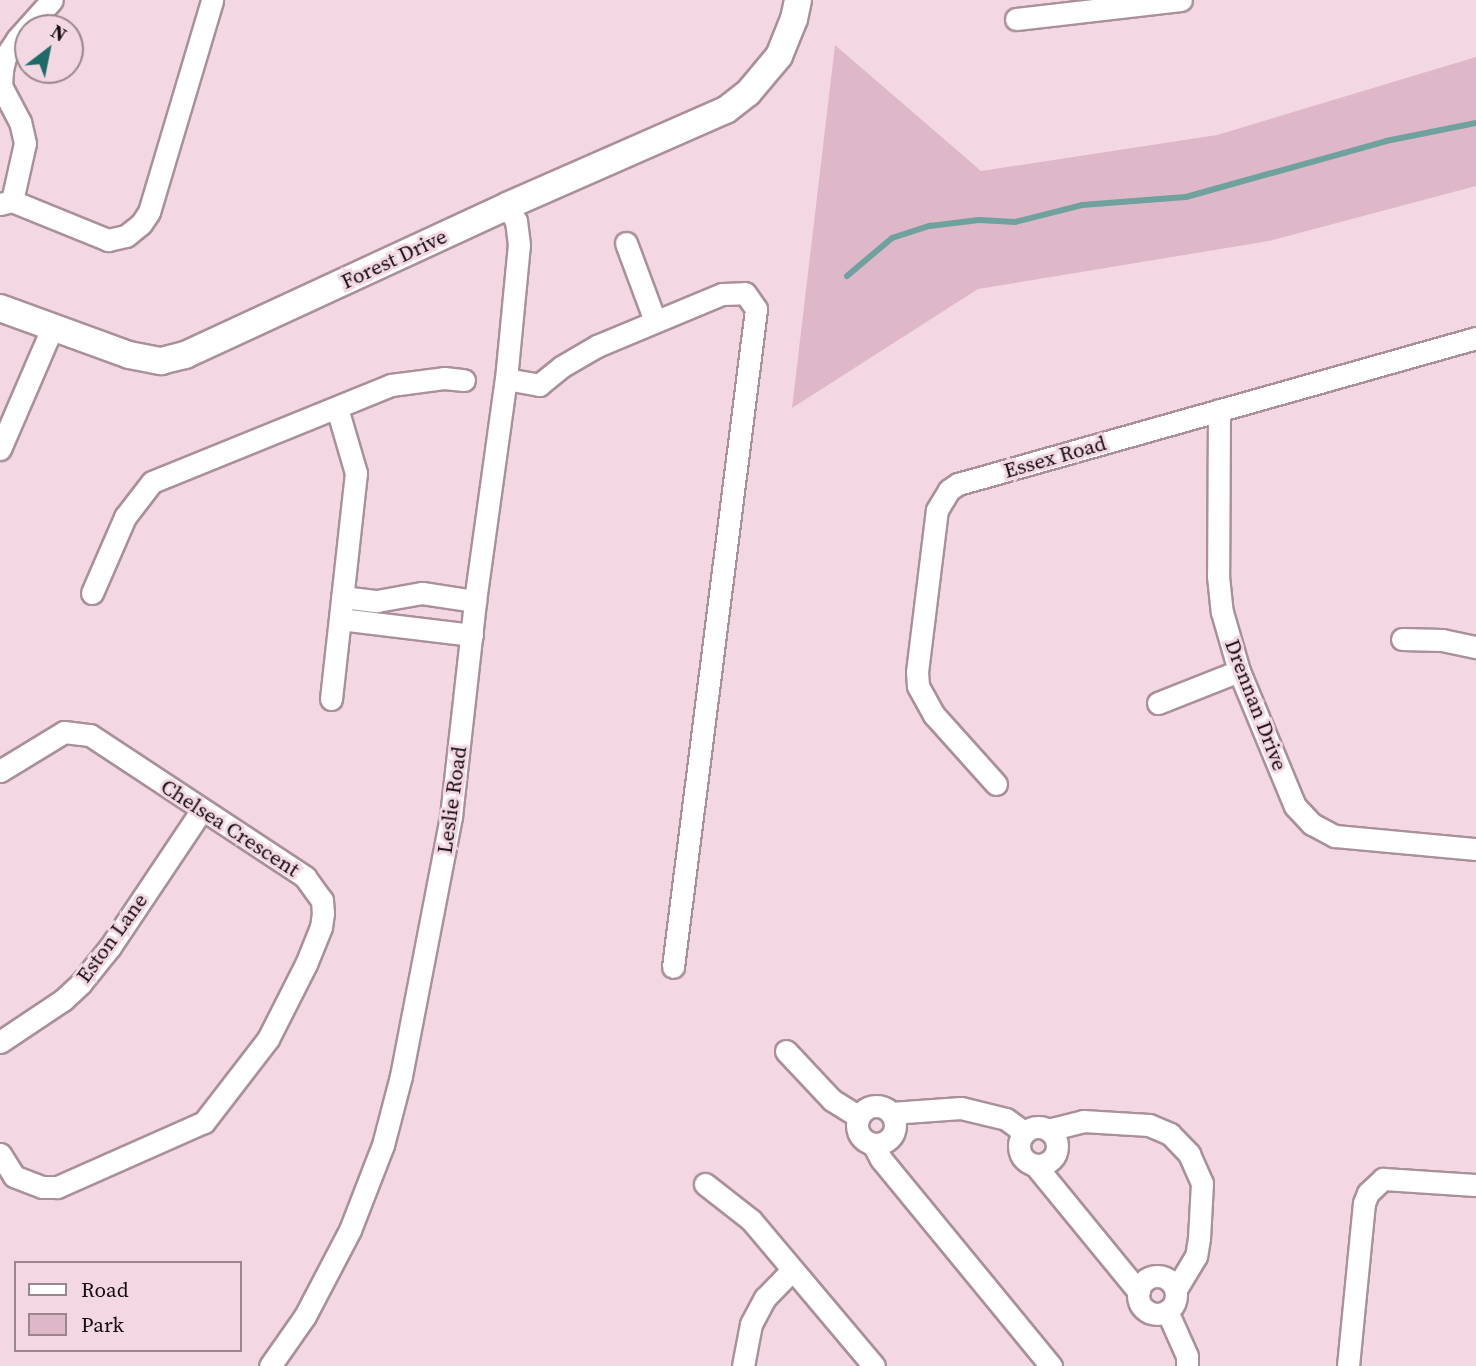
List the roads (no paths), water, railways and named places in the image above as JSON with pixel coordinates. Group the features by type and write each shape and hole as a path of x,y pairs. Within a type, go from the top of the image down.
{"street":[{"path":"52,0 17,38 5,57 2,70 1,86 20,122 25,143 6,202 108,240 126,236 141,224 149,212 212,0"},
{"name":"Forest Drive","path":"768,68 782,0"},
{"name":"Forest Drive","path":"0,308 146,360 161,361 185,355 507,206 726,110 748,93 783,47 798,0"},
{"path":"1016,19 1181,0"},
{"name":"Leslie Road","path":"270,1366 324,1284 350,1230 383,1145 401,1076 446,852 475,601 506,379 519,245 516,221 507,206"},
{"path":"626,243 655,321"},
{"path":"506,379 539,385 561,367 597,346 736,291 745,293 756,309 673,967"},
{"path":"0,449 52,328"},
{"name":"Essex Road","path":"996,784 934,715 918,686 937,510 942,498 958,484 1476,338"},
{"path":"92,593 125,517 152,482 391,385 444,378 464,380"},
{"path":"331,699 356,473 337,408"},
{"name":"Drennan Drive","path":"1219,410 1219,594 1239,671 1295,806 1312,824 1335,836 1476,849"},
{"path":"342,597 377,601 422,593 475,601"},
{"path":"340,619 472,635"},
{"path":"1402,639 1442,640 1476,647"},
{"path":"1158,703 1239,671"},
{"name":"Chelsea Crescent","path":"0,771 64,732 79,732 98,740 201,811 305,877 322,900 321,927 268,1039 204,1122 57,1187 42,1187 14,1176 0,1154"},
{"name":"Eston Lane","path":"0,1042 63,1000 81,983 110,947 201,811"},
{"path":"786,1051 832,1100 859,1116"},
{"path":"859,1116 874,1105 891,1113 961,1108 1006,1119 1024,1132"},
{"path":"873,1144 885,1142 893,1132 891,1113"},
{"path":"859,1116 859,1133 873,1144 881,1159 1051,1366"},
{"path":"1083,1121 1149,1125 1170,1134 1189,1154 1202,1183 1199,1238 1196,1256 1176,1289 1175,1302 1167,1311 1155,1313 1144,1308 1139,1292 1035,1165 1021,1155 1019,1143 1024,1132 1036,1127 1048,1130 1083,1121"},
{"path":"1035,1165 1047,1163 1056,1153 1056,1140 1048,1130"},
{"path":"1348,1366 1364,1203 1368,1193 1383,1179 1476,1185"},
{"path":"705,1184 751,1220 874,1366"},
{"path":"743,1366 751,1324 765,1298 792,1270"},
{"path":"1139,1292 1144,1281 1155,1275 1168,1279 1176,1289"},
{"path":"1167,1311 1188,1356 1187,1366"}],"waterway":[{"path":"847,276 892,238 930,226 979,220 1015,222 1082,205 1186,197 1386,141 1476,123"}]}
